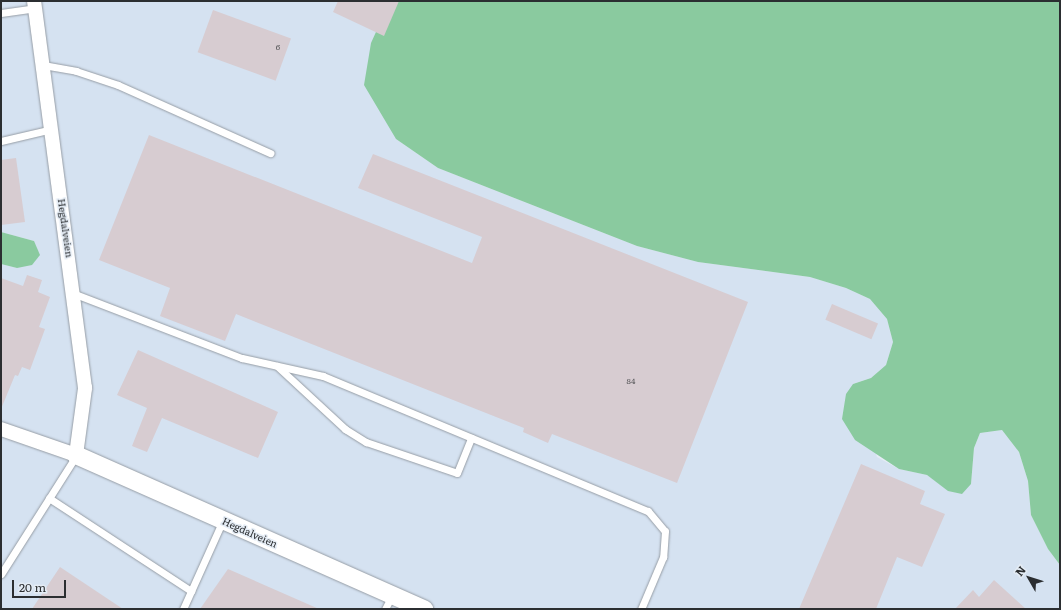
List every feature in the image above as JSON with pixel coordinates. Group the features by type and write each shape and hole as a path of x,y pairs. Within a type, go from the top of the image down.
{"street":[{"name":"Hegdalveien","path":"34,5 44,65 75,294 85,388 76,455"},
{"name":"Hegdalveien","path":"1,429 76,455 223,520 388,602 424,609"}],"lane":[{"path":"1,13 34,5"},
{"path":"44,65 76,71 118,85 270,153"},
{"path":"1,141 52,129"},
{"path":"75,294 242,358 323,376 648,511 665,531 663,557 641,609"},
{"path":"276,366 345,429 366,442 457,473 471,438"},
{"path":"1,574 76,455"},
{"path":"49,498 192,591"},
{"path":"183,609 223,520"}],"shaded area":[{"path":"1,1 390,1 396,139 438,168 637,246 698,262 810,277 846,288 870,299 887,319 893,342 886,365 871,378 853,384 877,457 899,469 927,475 948,490 971,484 974,448 980,433 1002,430 1019,452 1028,481 1031,515 1048,549 1060,565 1060,609 1,609 1,264 17,268 34,241 1,232"}],"green space":[{"path":"390,1 1060,1 1060,565 1048,549 1031,515 1028,481 1019,452 1002,430 980,433 974,448 971,484 962,494 948,491 927,475 899,469 855,440 842,419 846,394 853,384 871,378 886,365 893,342 887,319 870,299 846,288 810,277 698,262 637,246 438,168 396,139 364,85 371,43"},
{"path":"1,232 34,241 40,255 32,265 17,268 1,264"}],"building":[{"path":"338,1 399,1 384,36 333,12"},
{"path":"213,10 291,38 276,81 198,52"},
{"path":"149,135 472,263 482,237 358,188 373,154 748,302 677,483 552,434 548,443 523,432 524,428 236,314 225,341 160,316 170,288 99,260"},
{"path":"16,158 25,222 1,225 1,160"},
{"path":"27,275 42,280 38,292 50,297 39,327 45,329 30,370 22,367 18,376 15,375 1,409 1,278 23,286"},
{"path":"832,304 878,324 871,339 825,320"},
{"path":"138,350 278,412 258,458 162,418 147,452 132,446 147,408 117,395"},
{"path":"861,464 925,491 920,504 945,514 922,567 897,557 876,609 799,609"},
{"path":"60,567 123,609 32,609"},
{"path":"228,569 319,609 200,609"},
{"path":"994,580 1026,609 955,609 973,590 979,597"}]}
